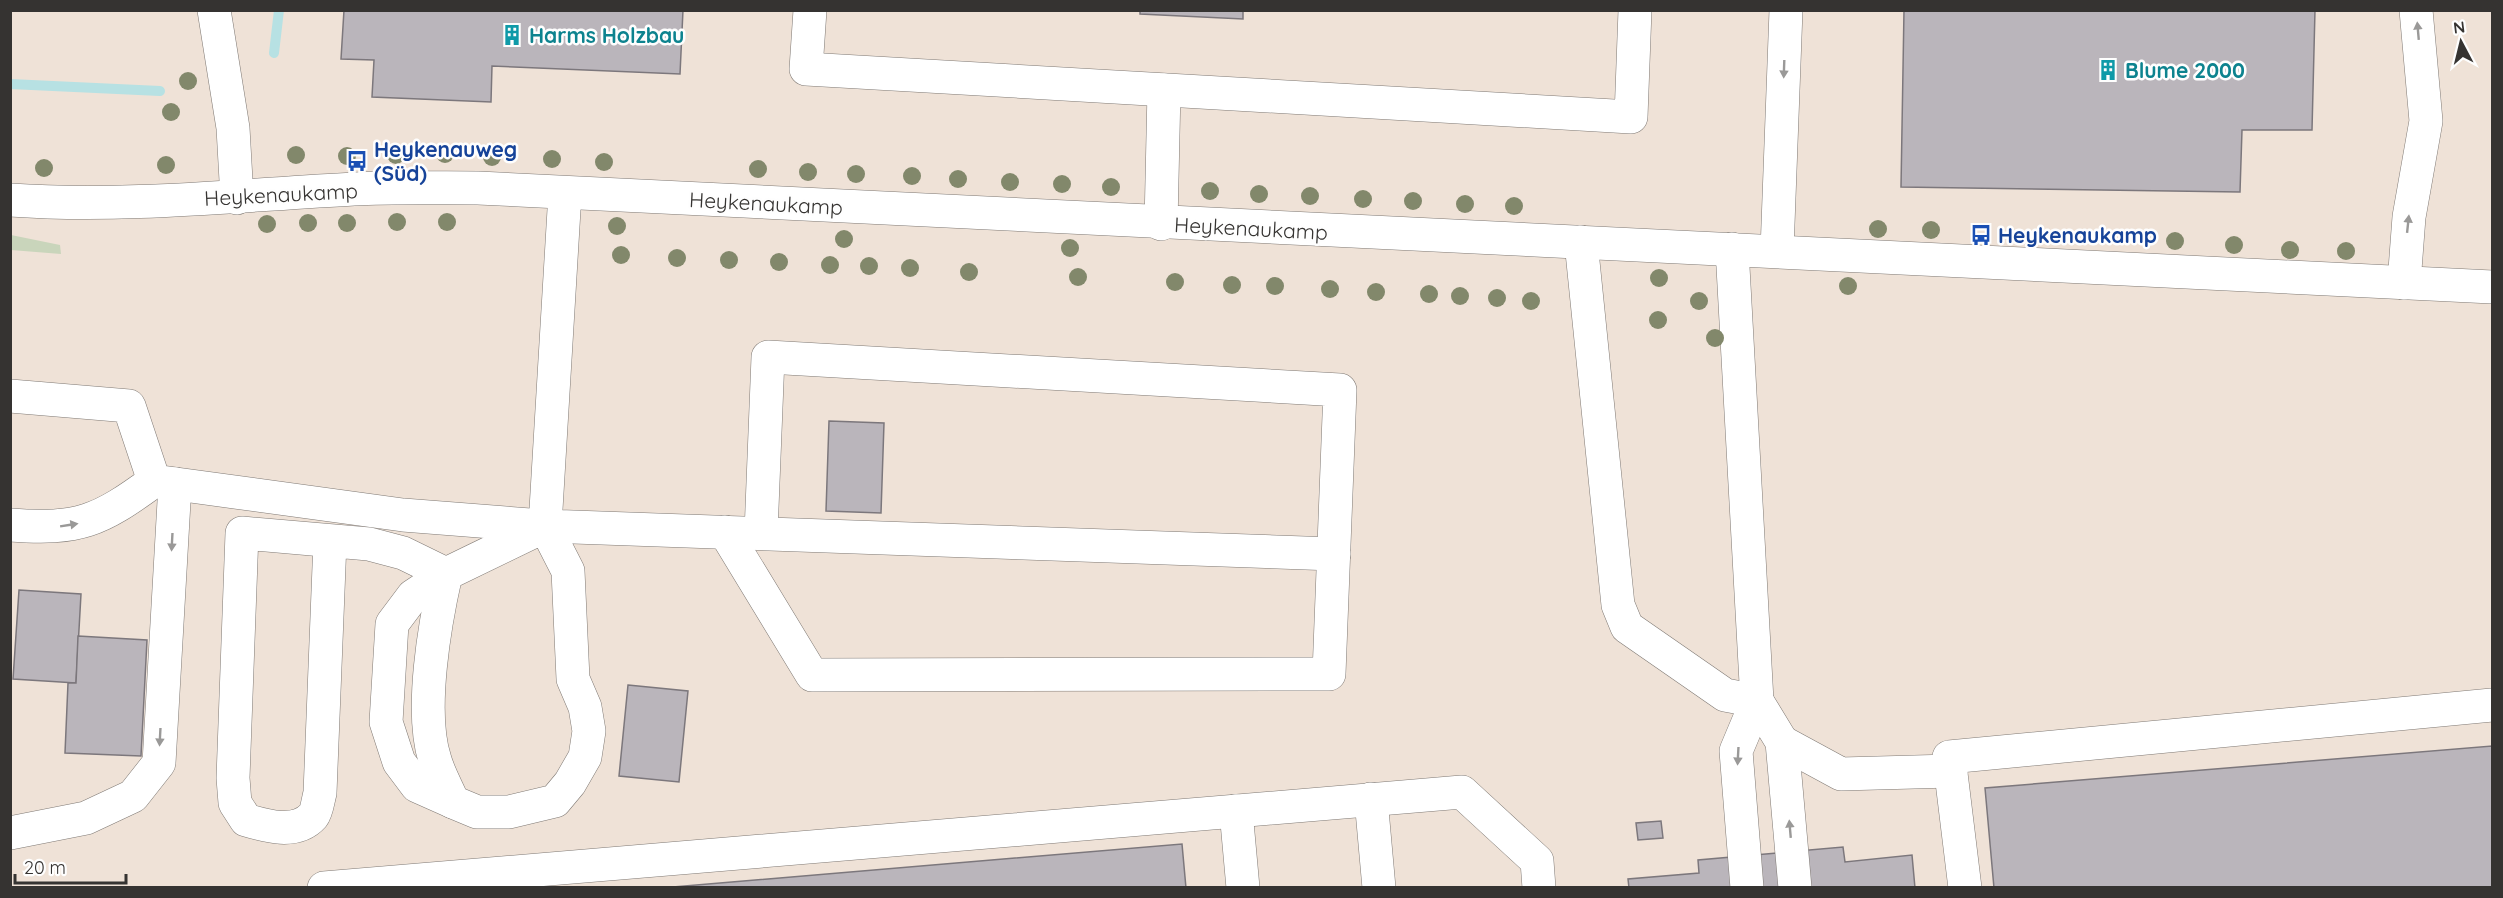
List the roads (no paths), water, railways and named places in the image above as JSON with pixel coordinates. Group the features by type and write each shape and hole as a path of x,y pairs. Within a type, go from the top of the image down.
{"street":[{"path":"214,10 233,128 237,198"},
{"path":"810,10 806,69 1631,117 1635,10"},
{"path":"1777,251 1786,10"},
{"path":"2404,283 2409,218 2426,121 2416,10"},
{"path":"1161,224 1164,90"},
{"name":"Heykenaukamp","path":"10,200 67,203 237,198 386,188 565,193 1161,224 1777,251 2493,287"},
{"path":"545,526 446,574 413,596 392,624 386,722 399,762 417,786 477,812 509,812 555,801 570,783 585,757 589,731 585,707 573,680 568,571 545,526 565,193"},
{"path":"1581,242 1618,605 1627,627 1725,695 1757,701 1782,742 1795,888"},
{"path":"1732,249 1757,701 1737,752 1747,888"},
{"path":"725,532 812,675 1329,674 1340,390 768,357 760,533"},
{"path":"10,396 129,406 164,482 159,763 133,796 86,818 10,833"},
{"path":"10,525 49,528 76,525 113,511 164,482 403,515 545,526 1334,554"},
{"path":"330,541 320,793 314,815 299,826 269,827 246,820 235,803 233,778 242,533 369,544 403,553 446,574"},
{"path":"446,574 434,630 429,720 434,759 453,802"},
{"path":"1965,888 1949,757 2493,705"},
{"path":"1782,742 1841,774 1951,771"},
{"path":"324,888 1462,792 1537,861 1539,888"},
{"path":"1371,800 1379,888"},
{"path":"1236,811 1243,888"}],"waterway":[{"path":"274,53 279,10"},
{"path":"10,84 160,91"}],"place":[{"name":"Harms Holzbau","path":"512,35"},
{"name":"Blume 2000","path":"2108,70"},
{"name":"Heykenauweg (Süd)","path":"357,161"},
{"name":"Heykenaukamp","path":"1981,235"}]}
